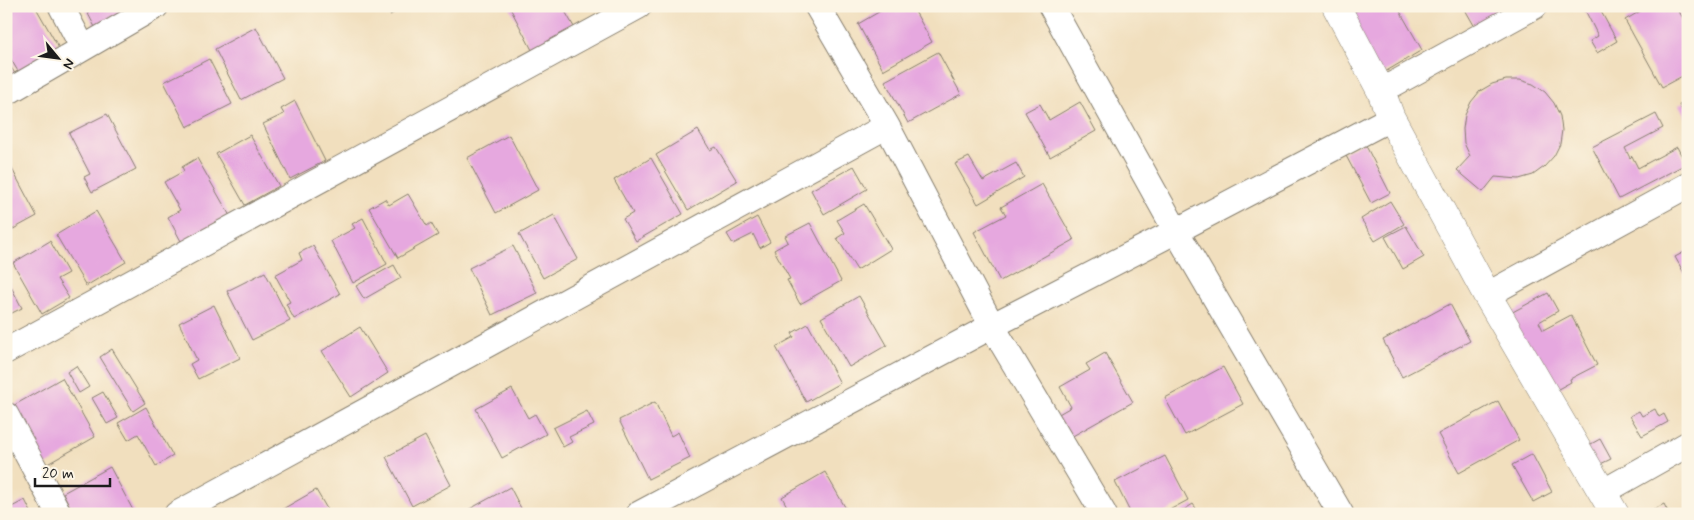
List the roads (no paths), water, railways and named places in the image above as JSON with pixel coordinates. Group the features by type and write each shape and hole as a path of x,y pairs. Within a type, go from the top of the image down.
{"street":[{"path":"61,6 83,48"},
{"path":"6,94 156,6"},
{"path":"6,351 639,6"},
{"path":"817,6 887,126 992,326 1103,513"},
{"path":"1051,6 1176,231 1341,514"},
{"path":"1336,6 1381,91 1391,118 1487,295 1609,503 1688,444"},
{"path":"1381,91 1535,6"},
{"path":"639,514 992,326 1391,118"},
{"path":"177,514 887,126"},
{"path":"1487,295 1688,185"},
{"path":"6,415 59,514"}]}
